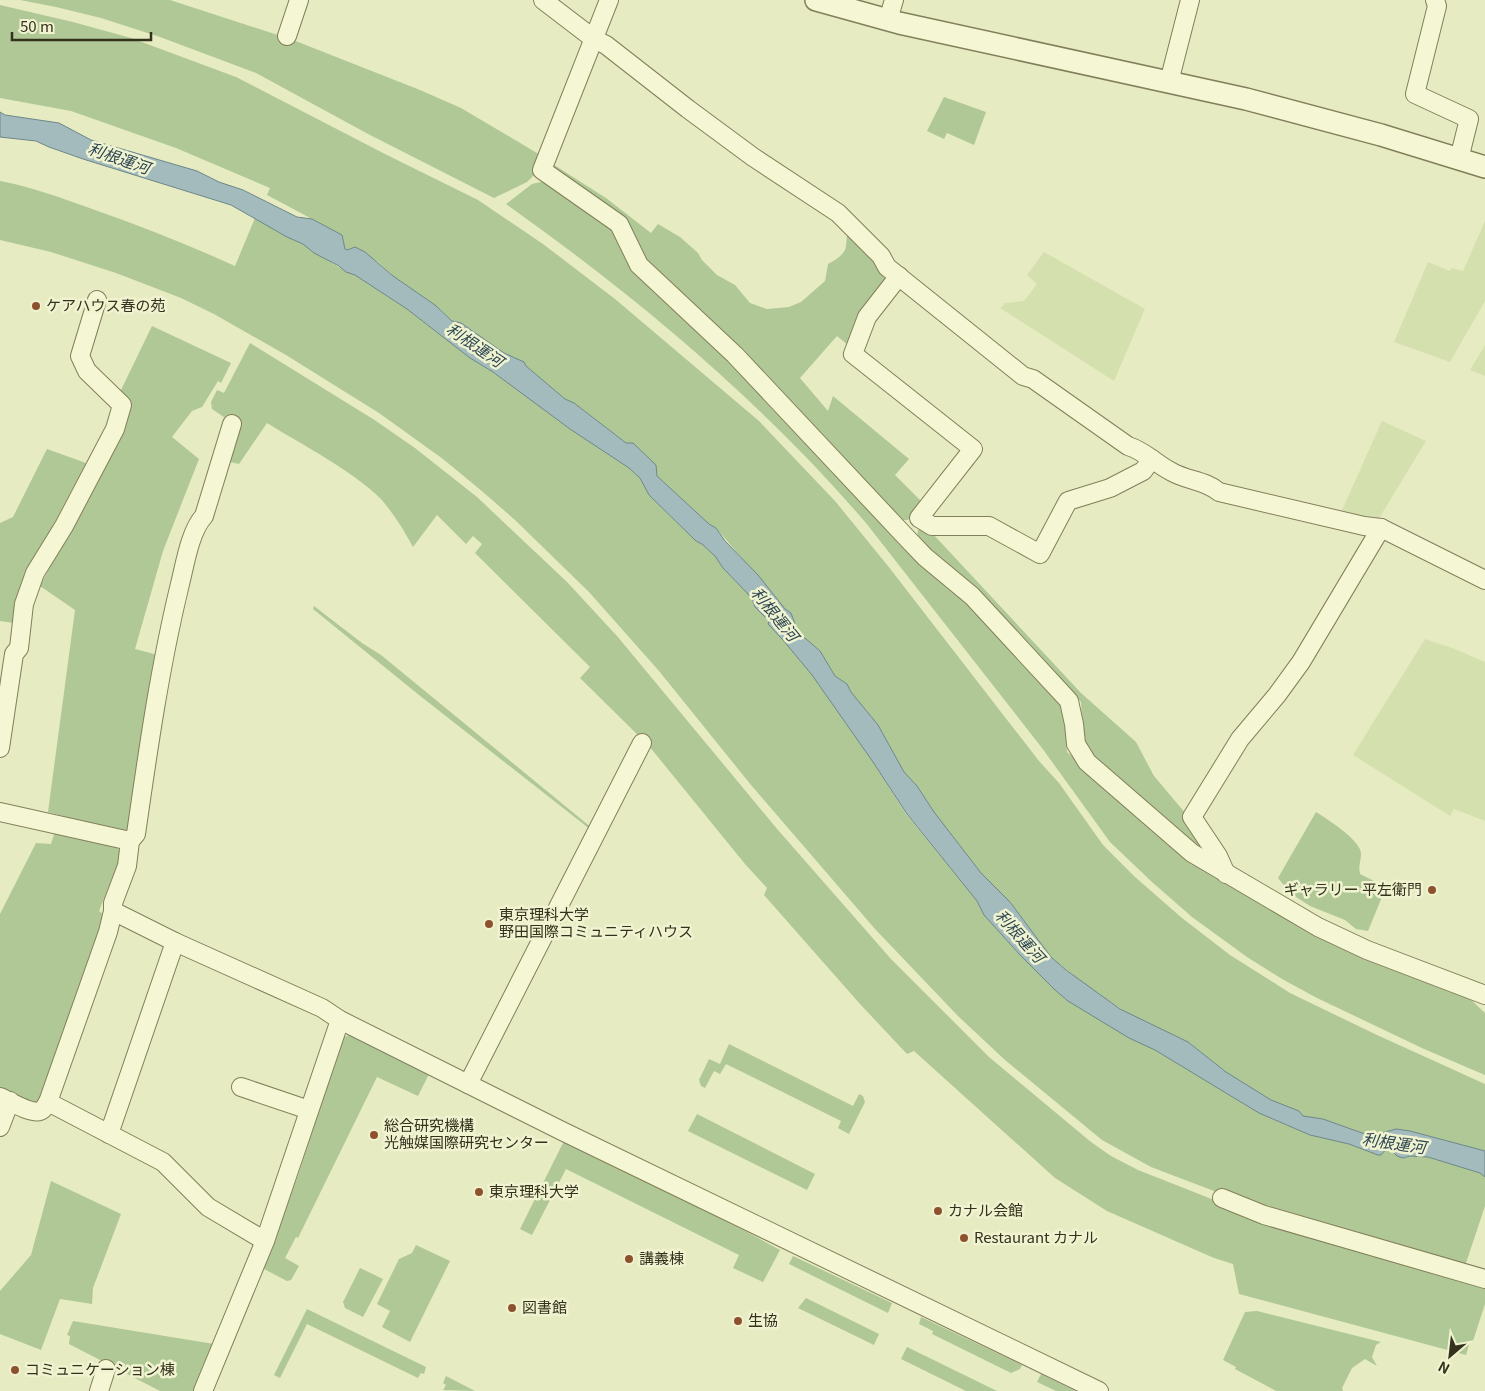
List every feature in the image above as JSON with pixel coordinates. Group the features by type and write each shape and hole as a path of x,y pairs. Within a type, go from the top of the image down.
{"street":[{"path":"287,36 299,0"},
{"path":"543,0 753,156 838,213 881,256 887,266 1023,376 1033,379 1128,446 1138,449 1171,472 1193,481 1210,485 1219,492 1364,526 1381,528 1485,580"},
{"path":"609,0 542,170 618,224 639,265 735,355 904,535 925,556 972,596 1069,701 1076,744 1087,762 1192,853 1226,874 1318,927 1356,945 1485,995"},
{"path":"816,0 891,10 1019,50 1246,99 1381,135 1485,167"},
{"path":"1169,82 1190,0"},
{"path":"1435,0 1437,6 1415,94 1469,119 1459,159"},
{"path":"899,276 867,317 854,354 972,448 904,535"},
{"path":"0,748 14,654 19,648 24,604 35,573 64,526 115,429 122,405 87,371 80,356 97,300"},
{"path":"0,1127 5,1099 32,1111 39,1112 44,1109 48,1102 108,932 113,903 127,866 130,841 136,834 154,708 172,615 186,560 198,523 204,516 232,424"},
{"path":"919,518 932,526 989,526 1040,554 1068,502 1110,488 1143,471 1152,459"},
{"path":"1226,874 1218,856 1192,816 1240,739 1277,695 1300,662 1381,528"},
{"path":"468,1084 642,742"},
{"path":"0,812 130,841"},
{"path":"113,911 175,942 322,1008 340,1020 562,1131 1099,1391"},
{"path":"109,1134 175,942"},
{"path":"203,1391 265,1241 340,1020"},
{"path":"241,1087 309,1110"},
{"path":"48,1102 163,1162 208,1206 265,1241"},
{"path":"1222,1198 1264,1215 1485,1279"},
{"path":"99,1391 106,1368"}],"green space":[{"path":"20,0 170,0 293,40 420,90 461,108 542,156 535,174 527,182 494,198 370,135 256,73 160,37 101,18"},
{"path":"0,5 131,38 236,77 478,200 543,244 615,299 759,421 835,501 888,566 1039,761 1059,783 1103,845 1135,877 1182,918 1230,955 1290,993 1485,1084 1485,1151 1396,1129 1378,1134 1362,1133 1323,1119 1303,1116 1299,1111 1271,1100 1226,1072 1188,1042 1133,1017 1084,984 1051,957 1010,902 981,873 934,812 917,786 904,772 878,725 851,692 847,684 835,676 820,651 798,632 791,613 785,609 716,528 709,524 657,476 656,465 633,444 626,443 574,403 565,399 526,366 524,362 504,353 461,323 455,323 435,305 393,276 378,262 351,248 345,249 342,235 267,195 270,188 176,148 71,111 0,98"},
{"path":"944,97 986,112 974,145 947,133 944,139 927,131"},
{"path":"551,163 606,198 651,233 658,224 680,237 698,253 702,260 717,275 735,285 750,303 767,309 789,307 801,302 825,281 828,264 844,252 849,229 880,261 878,268 884,275 885,282 849,346 837,336 800,378 828,411 833,396 909,459 895,475 922,502 908,520 900,520 550,166"},
{"path":"0,181 48,194 113,216 235,266 255,218 300,242 407,309 470,358 493,372 629,468 640,478 649,495 696,541 715,556 723,568 752,599 755,607 812,675 873,762 906,814 977,901 984,915 1054,989 1068,1001 1155,1050 1259,1113 1310,1135 1349,1144 1378,1155 1381,1155 1388,1147 1393,1153 1403,1158 1410,1156 1428,1157 1480,1173 1485,1177 1485,1206 1465,1266 1235,1199 1151,1167 1102,1140 1005,1060 958,1016 875,929 751,785 659,671 589,592 515,520 483,492 443,459 379,413 286,355 214,314 181,298 116,273 51,252 0,240"},
{"path":"541,182 552,183 612,228 734,362 963,596 1054,694 1064,714 1067,752 1175,848 1466,995 1485,1013 1485,1075 1424,1049 1317,998 1282,979 1247,957 1192,917 1152,882 1110,842 1042,748 866,523 826,478 784,435 696,353 603,276 506,204 532,184"},
{"path":"1485,221 1485,301 1450,362 1394,342 1428,262 1450,271 1452,268 1463,271"},
{"path":"1044,252 1145,309 1114,381 1000,308 1005,303 1024,301 1037,284 1027,275"},
{"path":"152,326 231,363 221,383 218,381 202,407 192,411 172,437 199,459 163,551 135,649 158,655 129,833 48,812 75,610 40,586 122,433 132,402 120,392"},
{"path":"250,343 373,419 415,448 477,497 567,582 617,636 778,830 891,959 989,1057 1091,1142 1111,1156 1138,1170 1232,1207 1485,1285 1485,1304 1473,1341 1470,1341 1466,1355 1239,1294 1233,1264 1214,1258 1107,1211 1055,1178 914,1051 907,1054 860,1004 764,895 767,888 745,864 649,746 580,678 590,667 475,553 482,544 473,536 466,544 437,515 413,547 381,499 342,468 267,423 239,464 230,462 240,428 212,409 211,402 217,390 224,393"},
{"path":"1485,345 1485,376 1470,370"},
{"path":"1382,421 1426,441 1378,520 1342,510"},
{"path":"47,449 86,463 24,580 14,623 0,621 0,523 13,517"},
{"path":"922,528 932,533 1081,693 1136,742 1154,776 1186,814 1214,855 1193,846 1090,755 1083,740 1081,702 975,589 930,551 917,537 918,530"},
{"path":"314,606 362,643 381,655 592,828 591,830 419,695 313,609"},
{"path":"1425,639 1485,662 1485,821 1454,809 1450,816 1353,755"},
{"path":"1316,812 1343,831 1356,843 1361,854 1360,874 1376,882 1382,897 1368,931 1356,929 1345,920 1310,906 1290,893 1278,878"},
{"path":"55,831 115,846 120,851 119,861 99,911 104,915 41,1105 0,1092 0,914 36,843 51,844"},
{"path":"351,1034 429,1074 418,1096 377,1077 298,1238 296,1237 285,1258 299,1266 291,1280 287,1281 264,1269 300,1170 342,1038"},
{"path":"729,1044 853,1106 859,1094 863,1096 865,1102 849,1134 838,1128 841,1121 726,1064 720,1074 714,1071 705,1088 701,1086 699,1080 709,1059 720,1064"},
{"path":"697,1114 815,1174 807,1190 688,1131"},
{"path":"564,1141 780,1250 763,1282 733,1268 739,1255 566,1169 532,1235 520,1229"},
{"path":"51,1181 121,1214 93,1288 92,1304 60,1299 41,1350 0,1334 0,1291 31,1255"},
{"path":"416,1245 450,1261 410,1342 382,1327 390,1311 377,1304 399,1259 412,1253"},
{"path":"793,1256 892,1303 888,1313 789,1264"},
{"path":"360,1268 383,1279 363,1317 345,1308 343,1302"},
{"path":"806,1298 879,1334 874,1345 798,1308"},
{"path":"307,1309 426,1367 424,1374 421,1373 418,1378 307,1324 280,1378 274,1375"},
{"path":"1257,1311 1381,1342 1376,1345 1372,1357 1377,1366 1365,1359 1352,1368 1342,1388 1343,1391 1276,1391 1235,1369 1236,1367 1223,1360 1245,1312"},
{"path":"921,1317 1022,1365 1020,1369 1011,1373 932,1334 933,1331 919,1324"},
{"path":"73,1321 214,1344 194,1391 160,1391 69,1344 70,1336 67,1335"},
{"path":"907,1347 997,1391 966,1391 901,1359"},
{"path":"1041,1374 1076,1391 1056,1391 1037,1382"},
{"path":"446,1376 475,1391 443,1390 446,1385 443,1383"}],"water":[{"name":"利根運河","path":"0,112 5,115 59,123 91,140 197,171 219,182 243,190 297,217 312,219 342,235 345,249 355,247 365,252 393,276 435,305 452,321 461,323 504,353 524,362 526,366 565,399 574,403 626,443 633,443 656,465 657,476 709,524 716,528 725,541 758,575 785,609 791,613 798,632 820,651 835,676 847,684 851,692 878,725 904,772 917,786 934,812 981,873 1010,902 1051,957 1066,970 1120,1009 1188,1042 1226,1072 1271,1100 1299,1111 1303,1116 1323,1119 1362,1133 1378,1134 1396,1129 1410,1131 1485,1151 1485,1177 1480,1173 1428,1157 1410,1156 1403,1158 1397,1156 1388,1147 1381,1155 1378,1155 1349,1144 1310,1135 1259,1113 1155,1050 1129,1038 1068,1001 1021,956 984,915 977,901 907,814 812,675 768,624 769,621 755,607 752,599 723,568 715,556 696,541 649,495 640,478 629,468 570,429 493,372 470,358 407,309 355,275 346,272 339,266 314,253 303,244 231,205 83,159 36,141 0,137"}],"place":[{"name":"ケアハウス春の苑","path":"36,306"},
{"name":"ギャラリー 平左衛門","path":"1432,890"},
{"name":"東京理科大学 野田国際コミュニティハウス","path":"489,924"},
{"name":"総合研究機構 光触媒国際研究センター","path":"374,1135"},
{"name":"東京理科大学","path":"479,1192"},
{"name":"カナル会館","path":"938,1211"},
{"name":"Restaurant カナル","path":"964,1238"},
{"name":"講義棟","path":"629,1259"},
{"name":"図書館","path":"512,1308"},
{"name":"生協","path":"738,1321"},
{"name":"コミュニケーション棟","path":"15,1370"}]}
